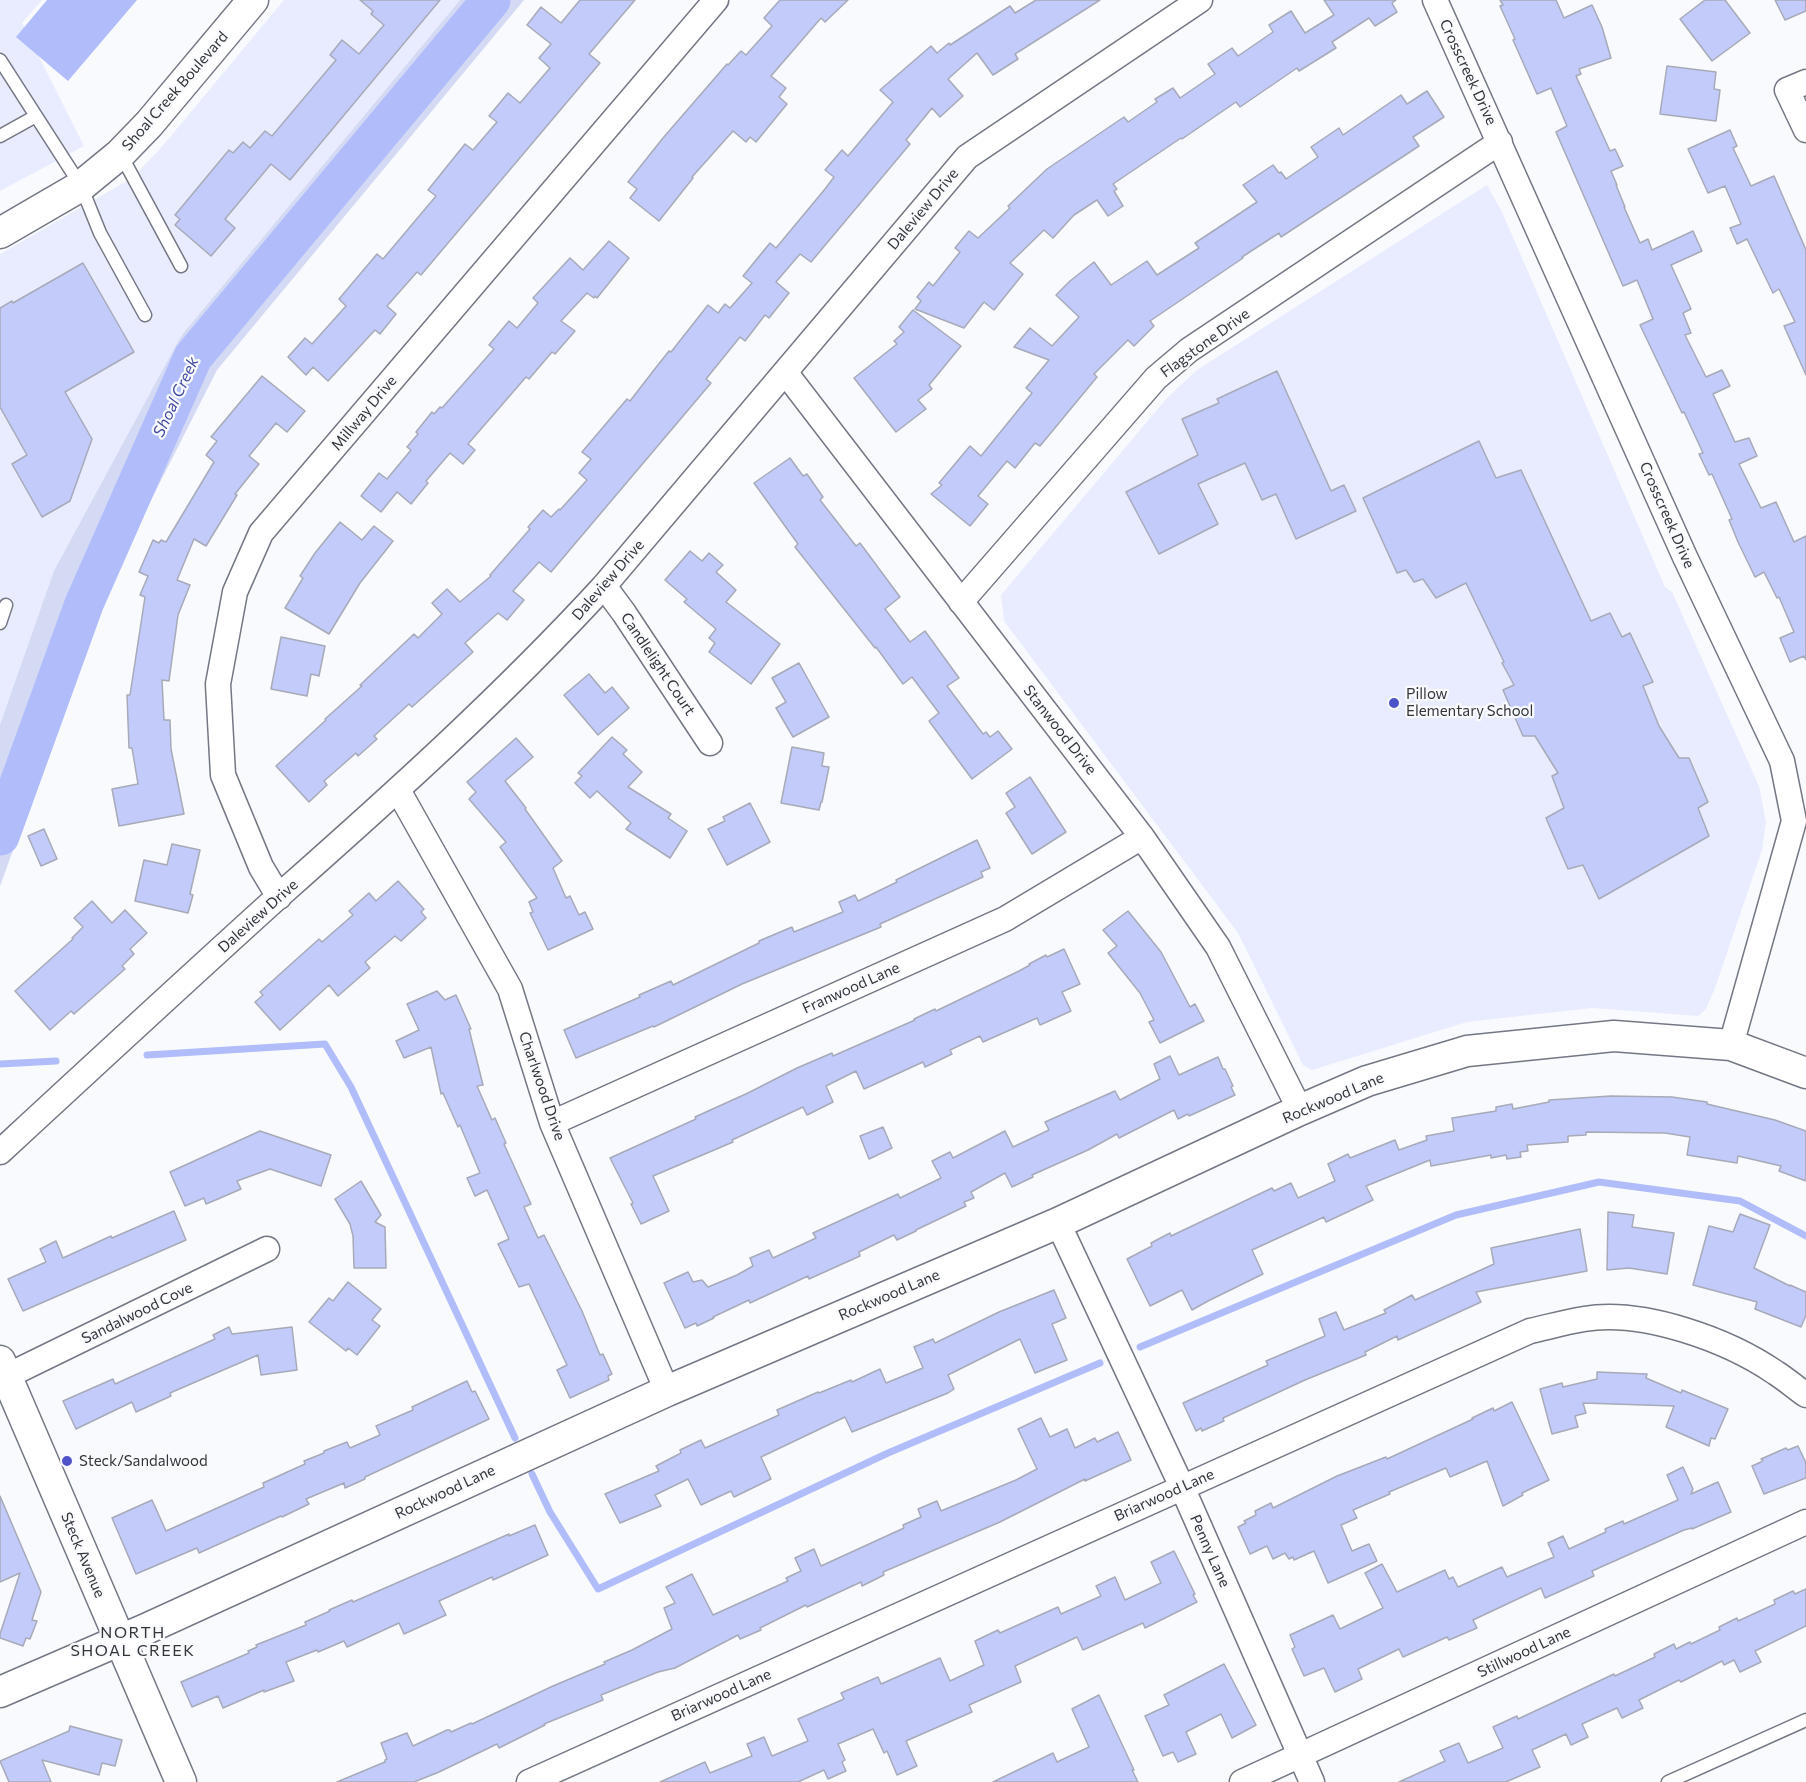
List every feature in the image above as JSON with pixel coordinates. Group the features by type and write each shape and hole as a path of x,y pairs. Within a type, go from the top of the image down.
{"street":[{"name":"Shoal Creek Boulevard","path":"0,233 81,186 120,154 253,0"},
{"name":"Millway Drive","path":"279,897 261,867 222,776 218,684 235,592 261,533 716,0"},
{"name":"Daleview Drive","path":"0,1152 398,790 551,644 604,586 967,157 1200,0"},
{"name":"Crosscreek Drive","path":"1435,0 1685,557 1782,761 1800,821 1731,1045"},
{"path":"1797,86 1806,130"},
{"name":"Flagstone Drive","path":"961,602 1156,378 1190,350 1500,142"},
{"name":"Stanwood Drive","path":"786,372 1142,837 1218,947 1300,1110"},
{"name":"Candlelight Court","path":"604,586 710,743"},
{"name":"Charlwood Drive","path":"398,790 510,989 552,1124 667,1390"},
{"name":"Franwood Lane","path":"552,1124 1005,919 1142,837"},
{"name":"Rockwood Lane","path":"0,1692 119,1641 667,1390 1058,1223 1367,1081 1467,1052 1614,1036 1731,1045 1806,1073"},
{"name":"Penny Lane","path":"1058,1223 1182,1488 1312,1782"},
{"name":"Sandalwood Cove","path":"3,1369 267,1250"},
{"name":"Briarwood Lane","path":"529,1782 1530,1331 1586,1318 1625,1317 1666,1324 1724,1344 1775,1372 1806,1395"},
{"name":"Steck Avenue","path":"3,1369 181,1782"},
{"name":"Stillwood Lane","path":"1242,1782 1806,1522"}],"lane":[{"path":"0,60 81,186 100,233 145,315"},
{"path":"0,136 36,116"},
{"path":"120,154 181,266"},
{"path":"0,623 6,605"},
{"path":"1668,1782 1806,1720"}],"shaded area":[{"path":"0,0 42,0 22,23 84,146 0,191"},
{"path":"284,0 460,0 181,336 0,726 0,254 132,178 160,149"},
{"path":"460,0 524,0 217,370 113,575 0,886 0,725 54,571 181,336"},
{"name":"Pillow Elementary School","path":"1487,185 1502,212 1665,587 1672,592 1759,786 1766,822 1762,850 1715,988 1706,1009 1698,1016 1592,1008 1467,1022 1312,1070 1303,1065 1238,933 1004,621 1001,595 1167,398 1197,370"}],"water":[{"path":"47,0 137,0 68,81 16,37"}],"building":[{"path":"360,0 440,0 290,180 271,164 225,219 235,228 211,256 175,225 180,219 175,215 229,150 233,153 243,142 250,148 265,131 272,136 336,60 330,55 342,40 359,54 384,25"},
{"path":"580,0 635,0 589,54 600,63 421,275 417,272 387,306 396,314 380,334 375,330 328,381 313,367 306,375 288,357 305,338 312,344 346,306 339,299 377,254 383,259 436,196 428,190 465,144 473,150 497,122 489,116 508,93 520,103 550,68 539,58 551,44 527,25 541,7 561,23"},
{"path":"780,0 848,0 825,22 821,18 771,76 786,88 779,97 787,104 756,142 750,137 746,142 733,131 692,177 659,221 630,198 637,189 628,182 727,64 741,51 746,55 772,26 764,18"},
{"path":"1036,0 1100,0 1015,54 1018,59 993,75 977,53 948,79 963,96 940,117 932,108 906,140 910,144 811,262 800,254 776,282 789,293 769,318 765,315 745,341 740,337 706,379 711,383 551,572 539,562 513,591 524,600 507,620 498,613 465,643 473,652 412,707 409,704 374,736 377,739 358,756 356,753 324,781 327,785 309,802 276,766 414,634 418,638 442,614 432,603 447,589 460,602 491,576 543,510 551,517 587,480 579,473 591,459 582,452 627,399 630,401 708,305 718,313 725,304 730,308 752,283 743,276 770,243 776,248 834,177 825,170 842,150 848,156 893,102 880,90 931,46 937,53 949,43 950,45 1010,6 1015,13"},
{"path":"1324,0 1396,0 1392,3 1397,12 1375,26 1369,18 1332,42 1336,48 1299,71 1297,68 1240,107 1236,102 1113,184 1117,189 1114,191 1123,206 1108,216 1097,200 1074,215 1053,238 1044,230 1010,263 1023,274 994,310 984,302 964,328 915,309 921,301 917,297 929,282 933,286 960,252 955,248 969,231 978,238 1047,169 1124,117 1128,122 1157,102 1155,99 1173,88 1180,98 1215,74 1208,64 1232,48 1238,56 1273,32 1269,25 1291,11 1305,33 1334,15"},
{"path":"1500,0 1556,0 1564,18 1592,5 1602,27 1611,58 1579,69 1581,74 1576,76 1610,151 1615,149 1623,166 1611,171 1624,207 1640,243 1648,239 1652,250 1693,231 1702,251 1671,265 1691,309 1683,313 1691,333 1685,335 1706,377 1722,370 1730,386 1713,394 1735,442 1749,438 1757,456 1739,464 1761,508 1776,502 1794,542 1806,536 1806,660 1804,656 1790,662 1780,638 1794,632 1779,597 1777,598 1764,572 1755,577 1738,542 1729,520 1732,519 1712,474 1709,475 1699,454 1703,453 1640,325 1653,319 1637,280 1623,286 1556,132 1567,126 1551,88 1537,94 1513,40 1515,39 1500,6 1503,5"},
{"path":"1705,0 1725,0 1750,33 1712,61 1680,19"},
{"path":"1775,0 1806,0 1806,11 1785,20"},
{"path":"1667,66 1716,72 1714,89 1720,90 1716,121 1660,114"},
{"path":"1427,91 1444,117 1413,137 1419,146 1281,237 1279,233 1242,257 1150,321 1154,326 1134,346 1128,340 1094,374 1097,377 1040,446 1035,443 1015,468 1007,461 978,496 988,504 970,526 931,494 942,485 939,483 970,446 981,456 1032,393 1026,388 1049,360 1014,347 1030,328 1052,346 1079,317 1056,295 1070,281 1094,262 1111,285 1147,261 1157,275 1199,248 1195,243 1257,202 1243,185 1273,165 1286,179 1318,157 1311,147 1339,128 1343,135 1401,95 1407,104"},
{"path":"1730,130 1737,146 1733,148 1751,186 1774,176 1806,250 1806,375 1784,326 1795,322 1779,289 1773,293 1747,239 1737,244 1730,228 1741,224 1725,186 1708,193 1688,149"},
{"path":"609,241 629,258 597,298 587,293 561,321 575,331 555,354 552,352 529,379 526,377 468,444 475,450 463,464 450,453 426,481 428,483 411,504 397,492 381,512 361,496 379,473 387,479 411,450 407,447 432,412 434,414 440,407 442,408 494,349 489,345 509,321 517,328 538,303 533,298 570,258 583,270"},
{"path":"83,263 134,352 65,392 92,439 70,501 42,517 12,464 27,455 0,407 0,308 12,301 13,303"},
{"path":"913,310 961,346 929,385 932,389 918,400 926,409 896,432 854,378 897,344 894,341 904,332 899,327"},
{"path":"1277,371 1331,491 1344,485 1356,511 1296,539 1276,494 1262,500 1245,463 1198,484 1218,524 1159,554 1126,492 1198,455 1182,419 1219,403 1217,399"},
{"path":"262,376 305,411 287,432 276,423 249,456 259,464 235,494 237,495 206,546 194,539 177,580 190,585 178,615 169,681 162,680 164,720 170,720 171,749 184,814 119,826 112,789 138,784 132,748 129,748 127,695 130,695 145,597 140,595 148,576 139,572 153,540 159,543 161,540 166,542 214,462 206,455 217,441 211,437"},
{"path":"1479,441 1496,478 1521,470 1591,621 1610,613 1622,637 1630,633 1653,682 1643,686 1659,726 1679,758 1689,758 1708,802 1698,808 1709,836 1599,899 1583,865 1568,869 1546,818 1564,808 1552,776 1558,773 1535,736 1523,736 1503,690 1514,685 1466,583 1436,598 1423,579 1414,582 1406,570 1397,573 1363,498"},
{"path":"790,458 803,476 807,474 823,497 820,500 856,546 860,543 900,597 885,609 910,642 925,631 959,678 947,686 983,734 986,732 990,737 998,731 1012,749 972,779 929,721 939,713 912,677 903,684 795,547 798,544 754,483"},
{"path":"340,522 362,540 374,526 393,541 360,583 329,634 285,608 303,578 300,576"},
{"path":"690,551 702,561 709,553 723,565 716,572 736,590 726,602 780,644 751,684 709,652 715,643 709,638 716,629 684,602 687,599 665,580"},
{"path":"281,637 325,646 319,676 311,674 307,696 271,689"},
{"path":"799,663 829,717 793,737 776,708 786,702 772,678"},
{"path":"589,674 605,693 612,687 629,708 598,735 564,695"},
{"path":"612,737 627,750 623,754 642,772 628,787 671,814 668,818 687,831 670,858 626,829 631,823 597,791 590,798 575,783 582,776 578,773"},
{"path":"516,738 533,757 505,781 562,861 553,868 566,898 570,896 579,915 585,912 593,929 548,950 530,913 533,912 529,902 537,898 500,847 506,842 469,799 476,792 467,782"},
{"path":"792,747 824,753 822,766 829,767 819,810 781,803"},
{"path":"1030,777 1066,832 1032,854 1006,813 1015,807 1006,793"},
{"path":"750,803 770,842 727,865 708,829 725,821 723,817"},
{"path":"44,829 57,859 41,866 28,836"},
{"path":"977,840 990,868 981,872 983,877 880,924 881,927 742,984 654,1027 576,1058 564,1030 671,981 673,985 759,941 792,927 794,932 843,912 839,902 855,895 858,901"},
{"path":"172,844 200,850 188,913 135,901 144,860 167,865"},
{"path":"398,881 424,909 421,912 426,918 401,941 395,936 365,962 370,968 338,996 329,985 280,1030 255,1002 263,995 260,992 319,939 322,942 353,915 349,911 369,893 376,901"},
{"path":"92,901 112,923 125,910 147,933 130,949 134,954 122,966 125,969 74,1014 71,1011 50,1030 15,991 73,939 83,927 74,918"},
{"path":"1128,911 1161,952 1190,1007 1195,1004 1204,1021 1160,1043 1149,1022 1154,1020 1140,993 1108,953 1117,946 1103,930"},
{"path":"1064,949 1080,984 1062,992 1071,1011 1040,1025 1037,1018 983,1042 980,1036 950,1050 952,1054 925,1067 923,1062 864,1089 856,1071 826,1086 833,1102 807,1115 803,1107 732,1140 733,1142 653,1176 669,1211 641,1224 610,1158 696,1119 695,1117 797,1068 832,1053 833,1056 935,1009 936,1011 1019,971 1046,955 1047,957"},
{"path":"437,991 445,1000 456,995 471,1029 469,1029 483,1085 477,1086 492,1120 495,1118 531,1204 524,1207 538,1238 544,1235 582,1311 600,1355 603,1354 612,1374 608,1376 609,1380 570,1398 557,1370 567,1365 529,1284 519,1287 498,1244 509,1239 487,1190 475,1196 467,1178 480,1173 460,1125 458,1127 443,1093 441,1094 431,1047 404,1058 396,1041 419,1030 407,1004"},
{"path":"1170,1056 1179,1075 1218,1057 1233,1086 1231,1087 1235,1095 1178,1119 1174,1110 1119,1138 1117,1134 1012,1187 1005,1173 971,1192 974,1198 964,1202 966,1206 916,1231 897,1240 894,1235 859,1252 860,1256 809,1279 808,1276 750,1303 749,1300 697,1326 696,1323 685,1328 664,1283 688,1272 693,1282 702,1280 708,1287 737,1275 753,1266 750,1258 769,1250 773,1258 816,1238 813,1233 898,1194 900,1198 941,1178 932,1161 950,1152 953,1158 1005,1131 1013,1147 1049,1130 1045,1122 1115,1091 1120,1100 1160,1079 1154,1064"},
{"path":"1611,1096 1672,1097 1707,1102 1707,1104 1775,1120 1806,1131 1806,1181 1779,1171 1781,1166 1738,1156 1737,1163 1687,1155 1690,1137 1665,1133 1586,1132 1586,1135 1568,1136 1568,1142 1527,1145 1528,1151 1520,1152 1521,1157 1507,1159 1506,1155 1491,1158 1491,1155 1431,1166 1430,1160 1366,1186 1373,1200 1326,1222 1324,1217 1252,1250 1263,1274 1192,1310 1182,1290 1150,1306 1127,1259 1152,1246 1151,1243 1170,1233 1171,1236 1272,1188 1274,1191 1291,1183 1298,1198 1335,1181 1328,1164 1348,1154 1350,1158 1395,1140 1399,1150 1427,1140 1426,1136 1454,1131 1452,1118 1496,1111 1496,1107 1512,1104 1513,1109 1549,1102 1549,1100"},
{"path":"883,1127 892,1148 869,1159 860,1136"},
{"path":"260,1131 331,1155 321,1186 270,1169 237,1181 241,1189 206,1204 204,1198 185,1206 170,1172"},
{"path":"361,1181 381,1215 375,1222 385,1227 386,1268 354,1268 353,1236 350,1224 335,1199"},
{"path":"174,1211 186,1240 23,1311 8,1279 46,1262 40,1249 56,1241 63,1258"},
{"path":"1608,1212 1634,1215 1632,1227 1674,1233 1667,1274 1629,1268 1607,1270"},
{"path":"1740,1214 1770,1225 1754,1268 1806,1292 1806,1315 1801,1327 1755,1309 1757,1302 1693,1285 1709,1226 1733,1232"},
{"path":"1580,1229 1587,1271 1476,1292 1481,1302 1398,1340 1397,1336 1365,1352 1366,1355 1223,1418 1224,1421 1202,1431 1201,1428 1196,1431 1183,1403 1268,1365 1266,1361 1325,1336 1319,1319 1336,1312 1344,1330 1386,1313 1384,1310 1412,1295 1415,1300 1494,1264 1491,1248"},
{"path":"348,1282 381,1309 372,1320 380,1326 357,1355 348,1348 346,1351 309,1322 329,1298 333,1301"},
{"path":"1054,1290 1066,1318 1052,1324 1067,1360 1035,1373 1020,1339 948,1375 954,1389 948,1393 852,1432 845,1417 761,1457 771,1479 734,1497 731,1491 701,1505 688,1479 655,1495 661,1506 620,1523 605,1494 659,1471 656,1466 681,1453 680,1450 701,1440 705,1448 779,1415 777,1410 818,1392 851,1380 852,1382 880,1369 886,1383 923,1368 914,1347 933,1339 935,1343 999,1312"},
{"path":"229,1327 232,1334 292,1327 297,1370 261,1375 258,1355 170,1393 171,1396 136,1412 132,1402 76,1429 63,1401 113,1379 115,1384 215,1339 213,1335"},
{"path":"1597,1372 1647,1374 1646,1378 1728,1409 1715,1439 1711,1438 1709,1446 1666,1427 1674,1406 1583,1403 1586,1413 1575,1416 1578,1427 1552,1434 1540,1389 1562,1383 1563,1387 1597,1379"},
{"path":"467,1381 472,1392 475,1391 489,1419 345,1488 344,1483 306,1499 309,1504 282,1517 199,1553 197,1548 136,1574 112,1518 152,1500 166,1531 264,1487 263,1483 305,1464 304,1461 324,1451 347,1442 350,1448 380,1435 376,1426 413,1410 412,1407"},
{"path":"1512,1402 1549,1480 1522,1493 1523,1495 1503,1506 1487,1461 1450,1477 1446,1468 1389,1492 1390,1494 1353,1510 1357,1518 1341,1525 1352,1551 1369,1544 1377,1561 1328,1583 1314,1551 1294,1560 1293,1557 1289,1559 1285,1553 1273,1559 1267,1546 1250,1554 1238,1527 1256,1515 1255,1511 1271,1503 1273,1508 1337,1476 1386,1457 1387,1459 1493,1408 1494,1411"},
{"path":"1041,1418 1050,1437 1067,1429 1075,1448 1095,1438 1097,1442 1118,1432 1131,1460 1085,1481 1085,1479 1000,1522 883,1572 884,1575 862,1586 861,1582 807,1607 806,1605 760,1628 761,1630 740,1639 738,1635 675,1668 658,1672 601,1695 603,1700 544,1724 499,1748 497,1744 414,1782 337,1782 385,1762 387,1759 381,1743 407,1733 413,1746 447,1730 451,1732 472,1724 605,1664 604,1662 672,1629 664,1608 675,1603 666,1587 692,1574 713,1615 788,1581 786,1578 801,1571 795,1558 814,1549 821,1566 904,1528 903,1525 921,1517 918,1509 937,1501 941,1511 1016,1480 1037,1469 1018,1429"},
{"path":"1798,1446 1806,1463 1806,1478 1764,1494 1752,1466 1761,1462 1763,1460 1761,1459 1786,1448 1788,1450"},
{"path":"1683,1467 1693,1489 1691,1494 1718,1482 1731,1512 1592,1571 1594,1576 1545,1598 1541,1588 1473,1620 1477,1628 1449,1640 1447,1637 1403,1657 1399,1649 1358,1669 1362,1679 1335,1692 1324,1668 1304,1676 1292,1649 1295,1647 1290,1635 1333,1615 1340,1629 1383,1608 1365,1573 1382,1564 1397,1592 1445,1570 1449,1579 1453,1577 1458,1587 1502,1567 1507,1577 1554,1557 1548,1543 1563,1536 1569,1549 1606,1532 1605,1529 1623,1521 1624,1524 1678,1500 1667,1475"},
{"path":"0,1496 41,1592 32,1620 37,1621 30,1639 26,1638 23,1646 0,1638 20,1573 0,1582"},
{"path":"535,1525 548,1555 439,1601 446,1615 404,1634 399,1623 347,1647 344,1641 286,1662 294,1681 264,1692 264,1690 223,1708 218,1696 192,1707 181,1682 249,1653 248,1651 257,1647 256,1645 306,1625 305,1622 329,1610"},
{"path":"1174,1551 1197,1602 1145,1628 1143,1623 1083,1650 1077,1637 1015,1666 1021,1682 969,1705 972,1712 906,1741 917,1766 897,1775 887,1751 884,1753 873,1729 838,1744 845,1760 842,1762 846,1771 828,1779 824,1770 798,1782 660,1782 705,1762 710,1773 752,1756 747,1744 764,1737 772,1756 808,1741 798,1719 844,1699 841,1693 878,1677 881,1684 940,1658 950,1681 984,1665 975,1641 998,1630 1000,1633 1058,1607 1061,1614 1101,1596 1096,1586 1115,1577 1125,1600 1161,1583 1151,1562"},
{"path":"1806,1589 1806,1626 1755,1651 1761,1662 1740,1672 1734,1660 1724,1665 1722,1661 1639,1700 1643,1708 1622,1718 1617,1708 1582,1724 1588,1737 1571,1745 1566,1734 1532,1750 1540,1767 1506,1782 1399,1782 1445,1761 1440,1751 1459,1743 1468,1763 1503,1748 1493,1727 1517,1716 1518,1719 1614,1674 1615,1676 1655,1657 1654,1654 1674,1644 1676,1649 1690,1642 1691,1644 1720,1630 1719,1627 1737,1618 1738,1621 1775,1604 1774,1600 1793,1591 1795,1594"},
{"path":"1224,1664 1256,1725 1232,1738 1221,1714 1186,1732 1196,1754 1178,1762 1173,1752 1163,1756 1145,1716 1169,1705 1164,1695"},
{"path":"1099,1695 1138,1782 993,1782 1053,1753 1057,1762 1089,1747 1072,1709"},
{"path":"70,1726 122,1740 115,1766 102,1763 99,1775 42,1760 51,1782 9,1782 0,1761 69,1731"}],"waterway":[{"name":"Shoal Creek","path":"0,836 84,604 193,357 491,0"},
{"path":"147,1055 325,1044 351,1087 515,1438"},
{"path":"0,1064 56,1061"},
{"path":"1140,1347 1456,1215 1599,1182 1740,1201 1806,1236"},
{"path":"532,1474 550,1512 598,1589 888,1453 1100,1363"}],"place":[{"name":"Pillow Elementary School","path":"1394,703"},
{"name":"Steck/Sandalwood","path":"67,1461"}],"district":[{"name":"NORTH SHOAL CREEK","path":"133,1642"}]}
